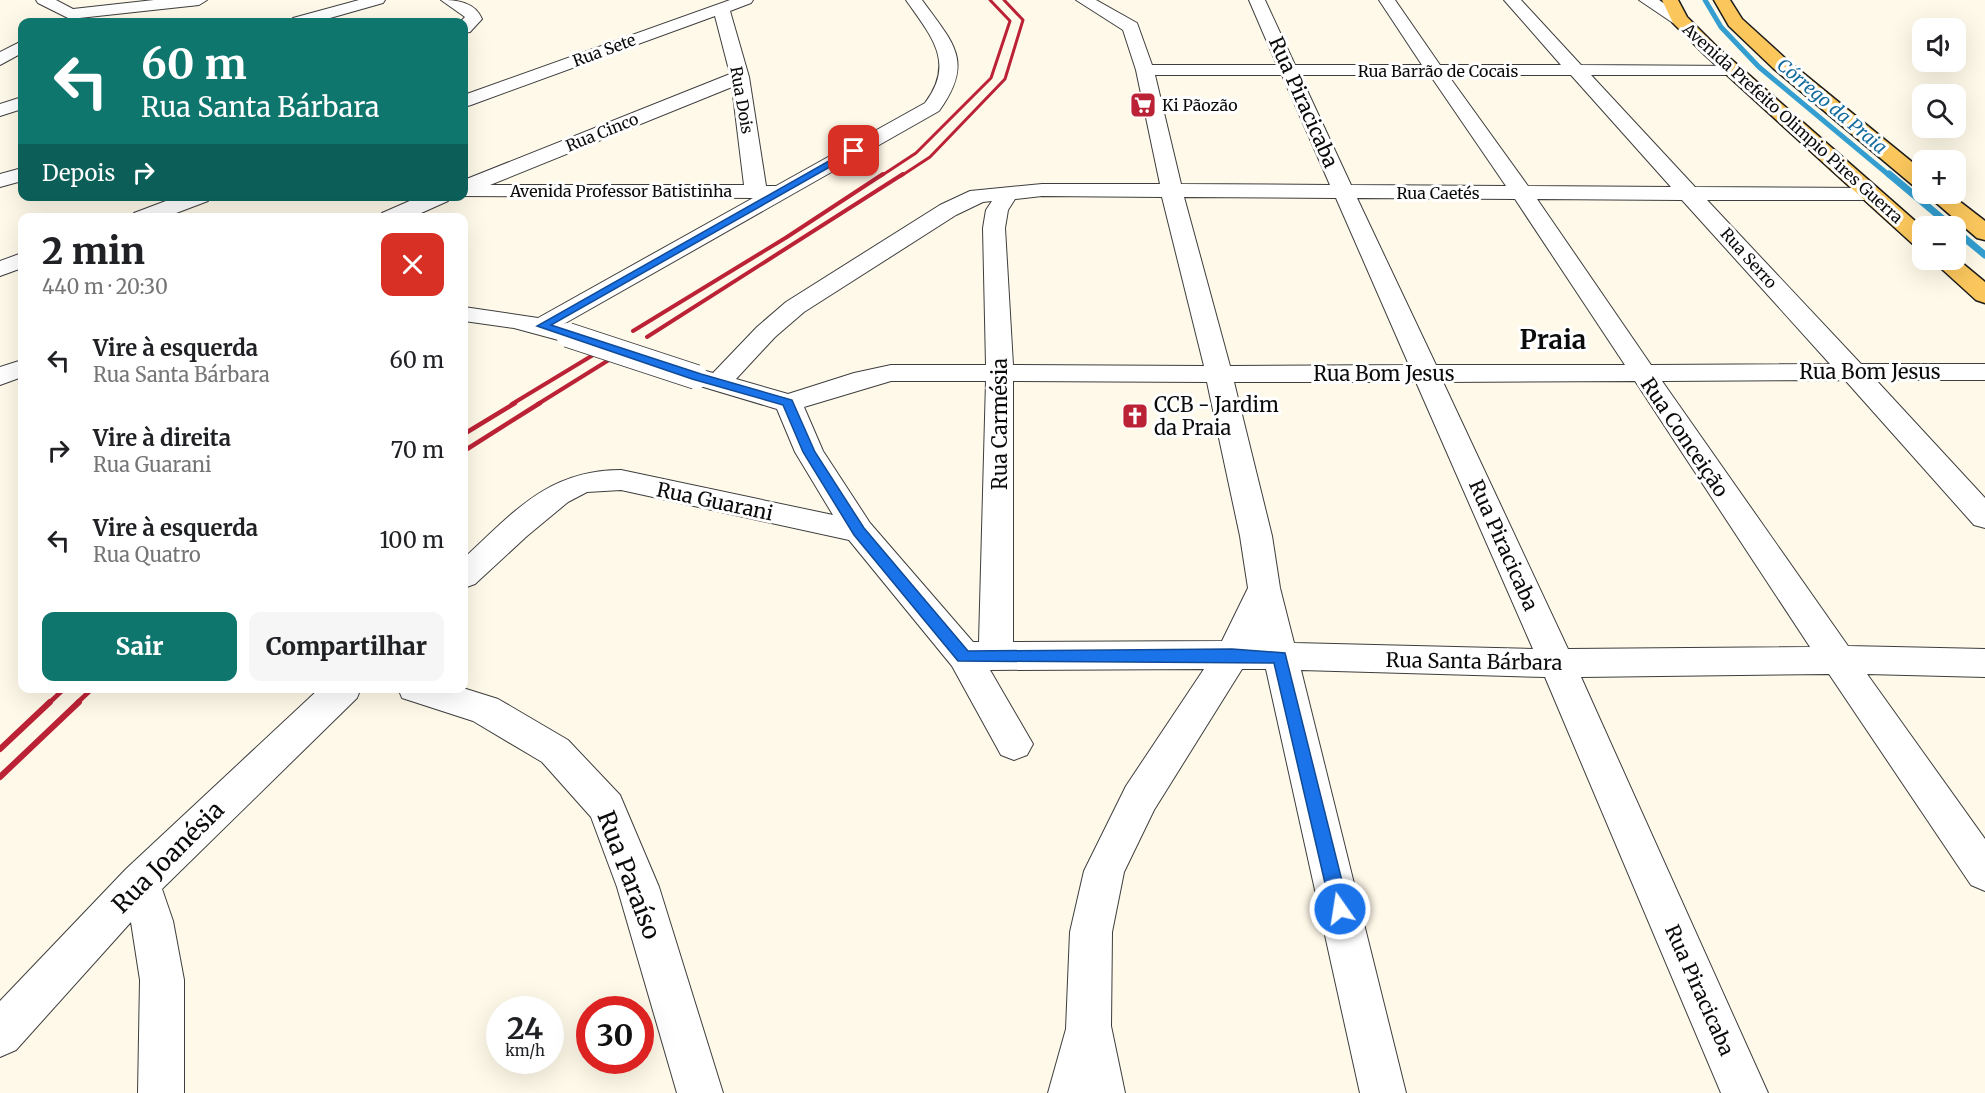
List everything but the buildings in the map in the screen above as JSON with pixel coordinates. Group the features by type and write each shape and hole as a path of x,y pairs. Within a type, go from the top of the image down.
{"main road":[{"name":"Avenida Prefeito Olimpio Pires Guerra","path":"1722,0 1735,22 1773,58 1912,173"},
{"name":"Avenida Prefeito Olimpio Pires Guerra","path":"1674,9 1731,70 1912,231"},
{"path":"1949,204 1985,233"},
{"path":"1956,270 1985,295"}],"street":[{"path":"44,0 64,18 199,0"},
{"path":"64,18 98,0"},
{"path":"312,18 377,0"},
{"path":"449,0 472,14 474,19 468,24"},
{"name":"Rua Sete","path":"468,100 745,0"},
{"path":"542,326 932,107 945,93 950,73 947,49 914,0"},
{"path":"1084,0 1130,18 1145,70 1172,192 1219,374 1256,536 1264,588 1383,1093"},
{"name":"Rua Piracicaba","path":"1257,0 1557,663 1745,1093"},
{"name":"Rua Conceição","path":"1387,0 1433,70 1522,193 1836,660 1985,872"},
{"name":"Rua Serro","path":"1512,0 1985,517"},
{"path":"1647,0 1674,9"},
{"name":"Rua Dois","path":"721,8 740,77 756,192"},
{"path":"0,60 18,49"},
{"name":"Rua Barrão de Cocais","path":"1145,70 1731,70"},
{"name":"Rua Cinco","path":"468,187 740,77"},
{"path":"0,110 18,104"},
{"path":"0,181 18,175"},
{"path":"0,189 18,189"},
{"name":"Avenida Professor Batistinha","path":"468,189 779,192"},
{"name":"Rua Caetés","path":"707,380 795,307 965,200 978,196 1042,190 1870,195"},
{"name":"Rua Carmésia","path":"980,657 1000,373 994,228 997,210 1007,195"},
{"path":"155,213 187,201"},
{"path":"402,213 429,201"},
{"path":"0,268 18,261"},
{"path":"468,314 496,316 542,326 707,380 788,402 809,452 859,531 980,657 1014,744"},
{"path":"0,377 18,370"},
{"name":"Rua Bom Jesus","path":"788,402 845,384 891,373 1985,372"},
{"name":"Rua Guarani","path":"468,572 519,526 571,487 591,480 621,480 859,531"},
{"path":"1071,1093 1088,1026 1091,932 1104,871 1140,798 1232,655 1252,618 1264,588"},
{"name":"Rua Santa Bárbara","path":"980,657 1232,655 1557,663 1836,660 1985,663"},
{"name":"Rua Joanésia","path":"0,1034 140,883 339,693"},
{"name":"Rua Paraíso","path":"431,693 485,710 555,751 606,807 638,887 700,1093"},
{"path":"140,883 152,921 162,980 161,1093"},
{"path":"1088,1026 1102,1093"}],"waterway":[{"name":"Córrego da Praia","path":"1705,0 1721,27 1759,67 1890,176"},
{"name":"Córrego da Praia","path":"1889,174 1939,216"},
{"name":"Córrego da Praia","path":"1966,239 1985,255"}],"railway":[{"path":"881,176 916,153 991,78 1010,21 990,0"},
{"path":"901,176 930,157 1005,79 1023,20 1004,0"},
{"path":"633,331 787,237 883,174"},
{"path":"647,337 903,174"},
{"path":"512,404 598,352"},
{"path":"538,404 612,358"},
{"path":"468,432 515,403"},
{"path":"468,448 540,403"},
{"path":"49,703 60,693"},
{"path":"77,703 88,693"},
{"path":"0,749 50,702"},
{"path":"0,777 79,702"}],"place":[{"name":"Ki Pãozão","path":"1143,105"},
{"name":"CCB - Jardim da Praia","path":"1135,416"}],"district":[{"name":"Praia","path":"1553,339"}],"route":[{"path":"854,151 542,326 696,376 788,402 809,452 859,531 964,657 1232,655 1280,657 1340,909"}]}
